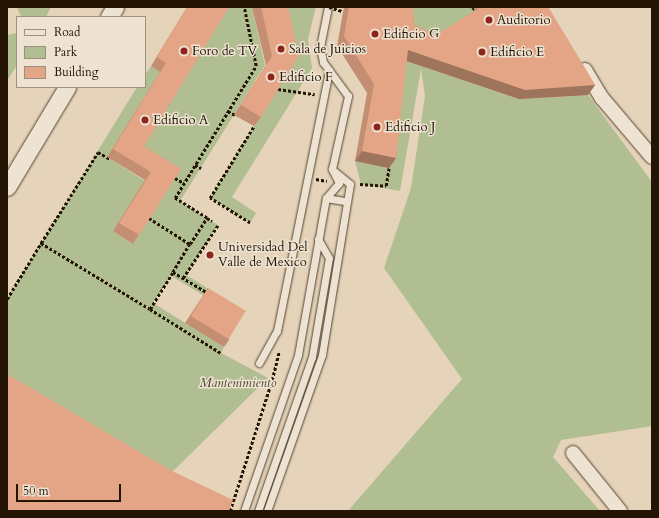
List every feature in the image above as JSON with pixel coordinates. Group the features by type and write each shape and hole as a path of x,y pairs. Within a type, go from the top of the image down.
{"street":[{"path":"110,16 115,7"},
{"path":"577,59 602,98 652,157"},
{"path":"7,187 66,88"},
{"path":"573,453 620,511"}],"lane":[{"path":"244,511 247,498 298,355 326,198 339,183 332,170 348,96 323,62 320,47 329,8"},
{"path":"259,363 277,331 329,70"},
{"path":"267,511 322,355 346,201 350,184 332,170"},
{"path":"326,198 346,201"},
{"path":"258,511 312,357 329,258 318,239"}],"path":[{"path":"212,222 175,198 256,66 244,7"},
{"path":"472,18 478,14 473,7"},
{"path":"329,8 342,11"},
{"path":"274,95 281,83"},
{"path":"278,89 305,93"},
{"path":"228,111 241,119"},
{"path":"250,223 210,198 258,120"},
{"path":"248,122 254,126"},
{"path":"7,299 98,152 112,161"},
{"path":"195,165 201,168"},
{"path":"169,174 184,183"},
{"path":"171,184 175,178"},
{"path":"152,213 148,219 190,244"},
{"path":"150,309 206,218"},
{"path":"183,278 218,225"},
{"path":"41,243 221,353"},
{"path":"173,272 210,295"}],"green space":[{"path":"17,7 51,7 46,16 21,16"},
{"name":"Mantenimiento","path":"229,7 252,7 265,65 180,201 218,225 186,275 246,312 203,295 171,276 153,303 224,347 221,353 268,378 166,478 7,385 7,299 136,88 146,88 146,74 151,66 160,72 107,157 145,181 113,231 133,244 175,178 138,155"},
{"path":"279,7 316,7 308,39 312,68 232,197 256,213 250,223 210,198 254,126"},
{"path":"416,7 473,7 478,14 429,44 407,35 406,12"},
{"path":"16,33 16,67 7,81 7,35"},
{"path":"401,59 518,99 588,95 652,182 652,426 561,440 553,457 600,511 348,511 462,379 384,268 411,188 425,96 421,69 400,191 361,184 355,161 389,167"}],"building":[{"path":"187,7 229,7 144,146 181,169 139,235 119,223 151,172 113,149 166,63 157,57"},
{"name":"Edificio F","path":"261,7 288,7 299,56 261,117 241,105 272,56"},
{"path":"349,7 413,7 414,25 436,35 481,7 548,7 595,85 525,90 408,50 396,158 362,151 374,84 344,36"},
{"path":"208,288 246,311 229,339 191,316"},
{"path":"7,374 172,471 233,500 229,511 7,511"}],"place":[{"name":"Auditorio","path":"489,20"},
{"name":"Edificio G","path":"375,34"},
{"name":"Sala de Juicios","path":"281,49"},
{"name":"Foro de TV","path":"184,51"},
{"name":"Edificio E","path":"482,52"},
{"name":"Edificio F","path":"271,77"},
{"name":"Edificio A","path":"145,120"},
{"name":"Edificio J","path":"377,127"},
{"name":"Universidad Del Valle de Mexico","path":"210,255"}]}
